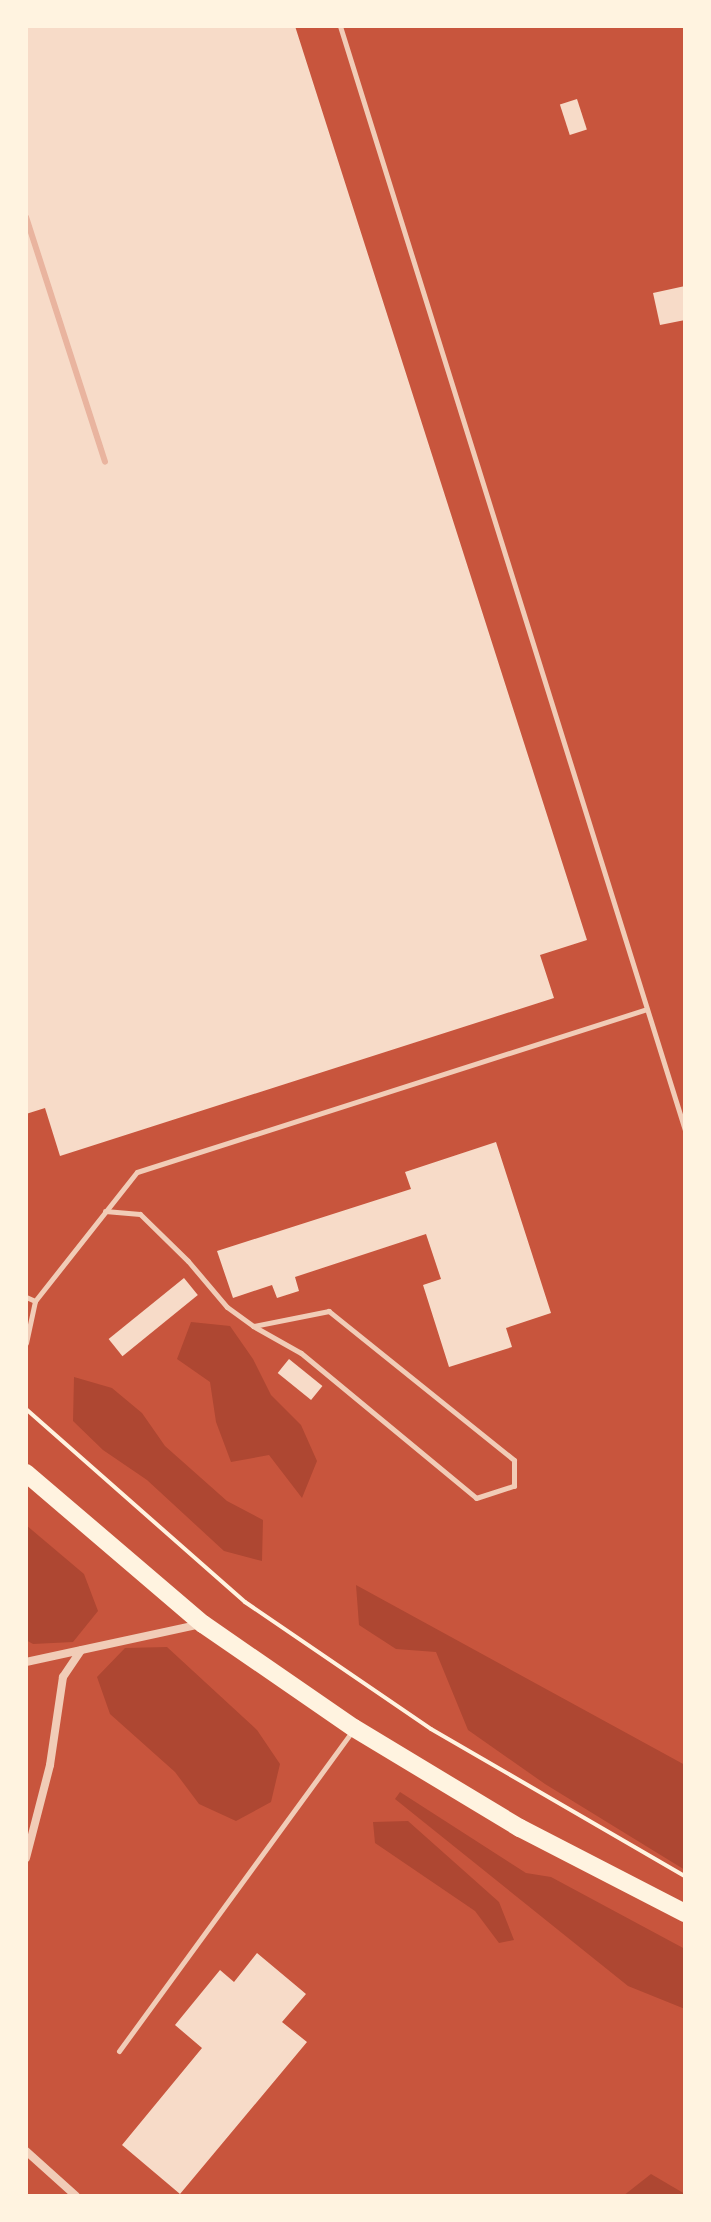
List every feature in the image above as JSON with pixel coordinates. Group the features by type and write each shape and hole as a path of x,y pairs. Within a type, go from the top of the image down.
{"highway":[{"path":"26,1473 203,1624 354,1728 520,1828 685,1913"}],"street":[{"path":"26,1662 203,1624"},
{"path":"26,1858 50,1765 63,1677 81,1650"},
{"path":"26,2151 76,2196"}],"lane":[{"path":"340,26 685,1130"},
{"path":"26,1343 35,1301 137,1172 647,1009"},
{"path":"105,1211 140,1214 188,1261 227,1307 253,1326 301,1353 476,1498 514,1486 514,1460 329,1311 253,1326"},
{"path":"26,1297 35,1301"},
{"path":"119,2051 354,1728"}],"path":[{"path":"26,1409 245,1602 431,1729 685,1876"}],"shaded area":[{"path":"191,1322 230,1326 253,1359 271,1395 301,1425 317,1461 302,1498 269,1455 231,1462 216,1422 210,1382 177,1359"},
{"path":"74,1377 112,1388 142,1413 165,1446 227,1501 263,1520 262,1561 224,1551 147,1480 103,1450 73,1421"},
{"path":"26,1525 84,1574 98,1611 73,1642 33,1644 26,1640"},
{"path":"356,1585 685,1765 685,1870 545,1784 468,1730 436,1652 396,1649 359,1625"},
{"path":"167,1647 257,1730 280,1764 271,1802 236,1821 199,1804 175,1772 110,1714 97,1677 125,1648"},
{"path":"400,1792 526,1873 551,1877 685,1949 685,2009 628,1986 395,1799"},
{"path":"408,1821 499,1902 514,1940 499,1943 475,1911 375,1843 373,1822"},
{"path":"651,2174 685,2194 685,2196 623,2196"}],"building":[{"path":"26,26 295,26 587,940 540,955 554,998 60,1156 45,1108 26,1114"},
{"path":"577,99 587,129 570,135 560,105"},
{"path":"685,286 685,320 660,325 653,293"},
{"path":"496,1142 551,1313 506,1328 512,1347 449,1367 423,1285 441,1279 426,1234 295,1277 299,1291 277,1298 272,1285 233,1298 217,1251 411,1189 405,1172"},
{"path":"184,1278 198,1295 122,1356 109,1339"},
{"path":"289,1359 322,1386 311,1400 278,1373"},
{"path":"257,1953 306,1994 282,2022 307,2042 180,2194 122,2145 202,2048 175,2025 220,1970 234,1982"}],"railway":[{"path":"26,217 105,462"}]}
